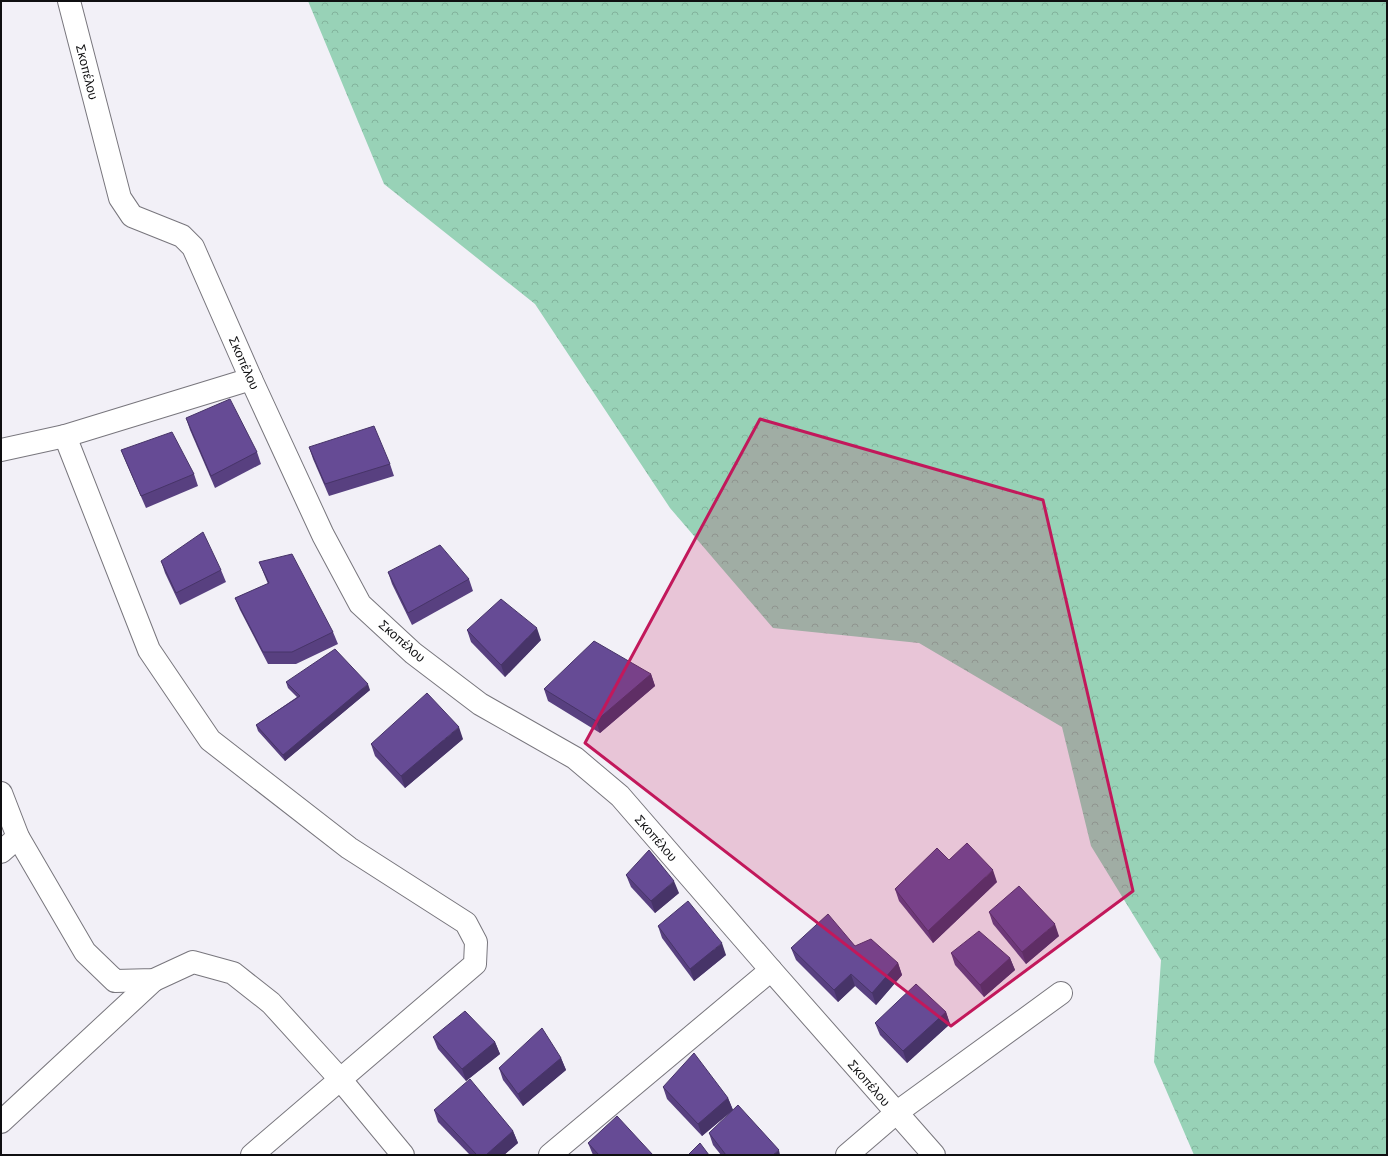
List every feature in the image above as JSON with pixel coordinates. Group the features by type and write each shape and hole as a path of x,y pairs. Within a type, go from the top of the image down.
{"street":[{"name":"Σκοπέλου","path":"69,1 120,198 132,216 182,236 194,247 250,379 323,535 360,604 413,653 480,704 574,758 620,796 934,1155"},
{"path":"1,450 65,436 250,379"},
{"path":"65,436 149,650 210,740 349,848 466,923 476,942 475,964 252,1155"},
{"path":"1,793 18,837 85,952 116,981 154,980"},
{"path":"1,852 18,837"},
{"path":"1,1122 154,980 193,962 233,974 271,1003 340,1079 403,1155"},
{"path":"550,1155 771,970"},
{"path":"847,1155 896,1113 1061,993"}],"highlighted area":[{"path":"760,419 1043,500 1133,891 951,1026 585,743"}],"green space":[{"path":"308,1 1387,1 1387,1155 1194,1155 1154,1062 1161,960 1091,846 1062,727 919,643 773,628 670,508 535,304 384,184"}],"building":[{"path":"230,399 257,452 211,476 186,418"},
{"path":"374,426 390,464 325,484 309,447"},
{"path":"172,432 194,474 141,496 121,450"},
{"path":"203,532 221,570 176,593 161,561"},
{"path":"440,545 469,579 408,613 388,572"},
{"path":"292,554 333,632 292,652 263,652 235,598 269,583 259,562"},
{"path":"501,599 537,628 501,665 467,630"},
{"path":"594,641 651,674 596,721 544,689"},
{"path":"335,649 368,684 283,755 256,725 300,696 286,682"},
{"path":"427,693 459,727 401,776 371,744"},
{"path":"967,843 993,870 928,931 895,889 937,848 949,860"},
{"path":"649,850 674,881 651,901 626,875"},
{"path":"1019,886 1055,924 1022,952 989,912"},
{"path":"688,901 722,943 690,969 658,926"},
{"path":"828,914 855,946 871,939 898,963 872,993 851,974 834,990 791,948"},
{"path":"979,931 1010,958 980,985 951,953"},
{"path":"916,984 946,1012 903,1051 875,1023"},
{"path":"465,1011 495,1042 462,1069 433,1037"},
{"path":"542,1028 561,1058 518,1094 499,1068"},
{"path":"694,1053 728,1098 698,1124 663,1087"},
{"path":"470,1079 513,1131 486,1155 477,1155 434,1110"},
{"path":"738,1105 779,1150 773,1155 726,1155 709,1133"},
{"path":"617,1116 653,1155 599,1155 588,1143"},
{"path":"700,1143 709,1155 688,1155"}]}
